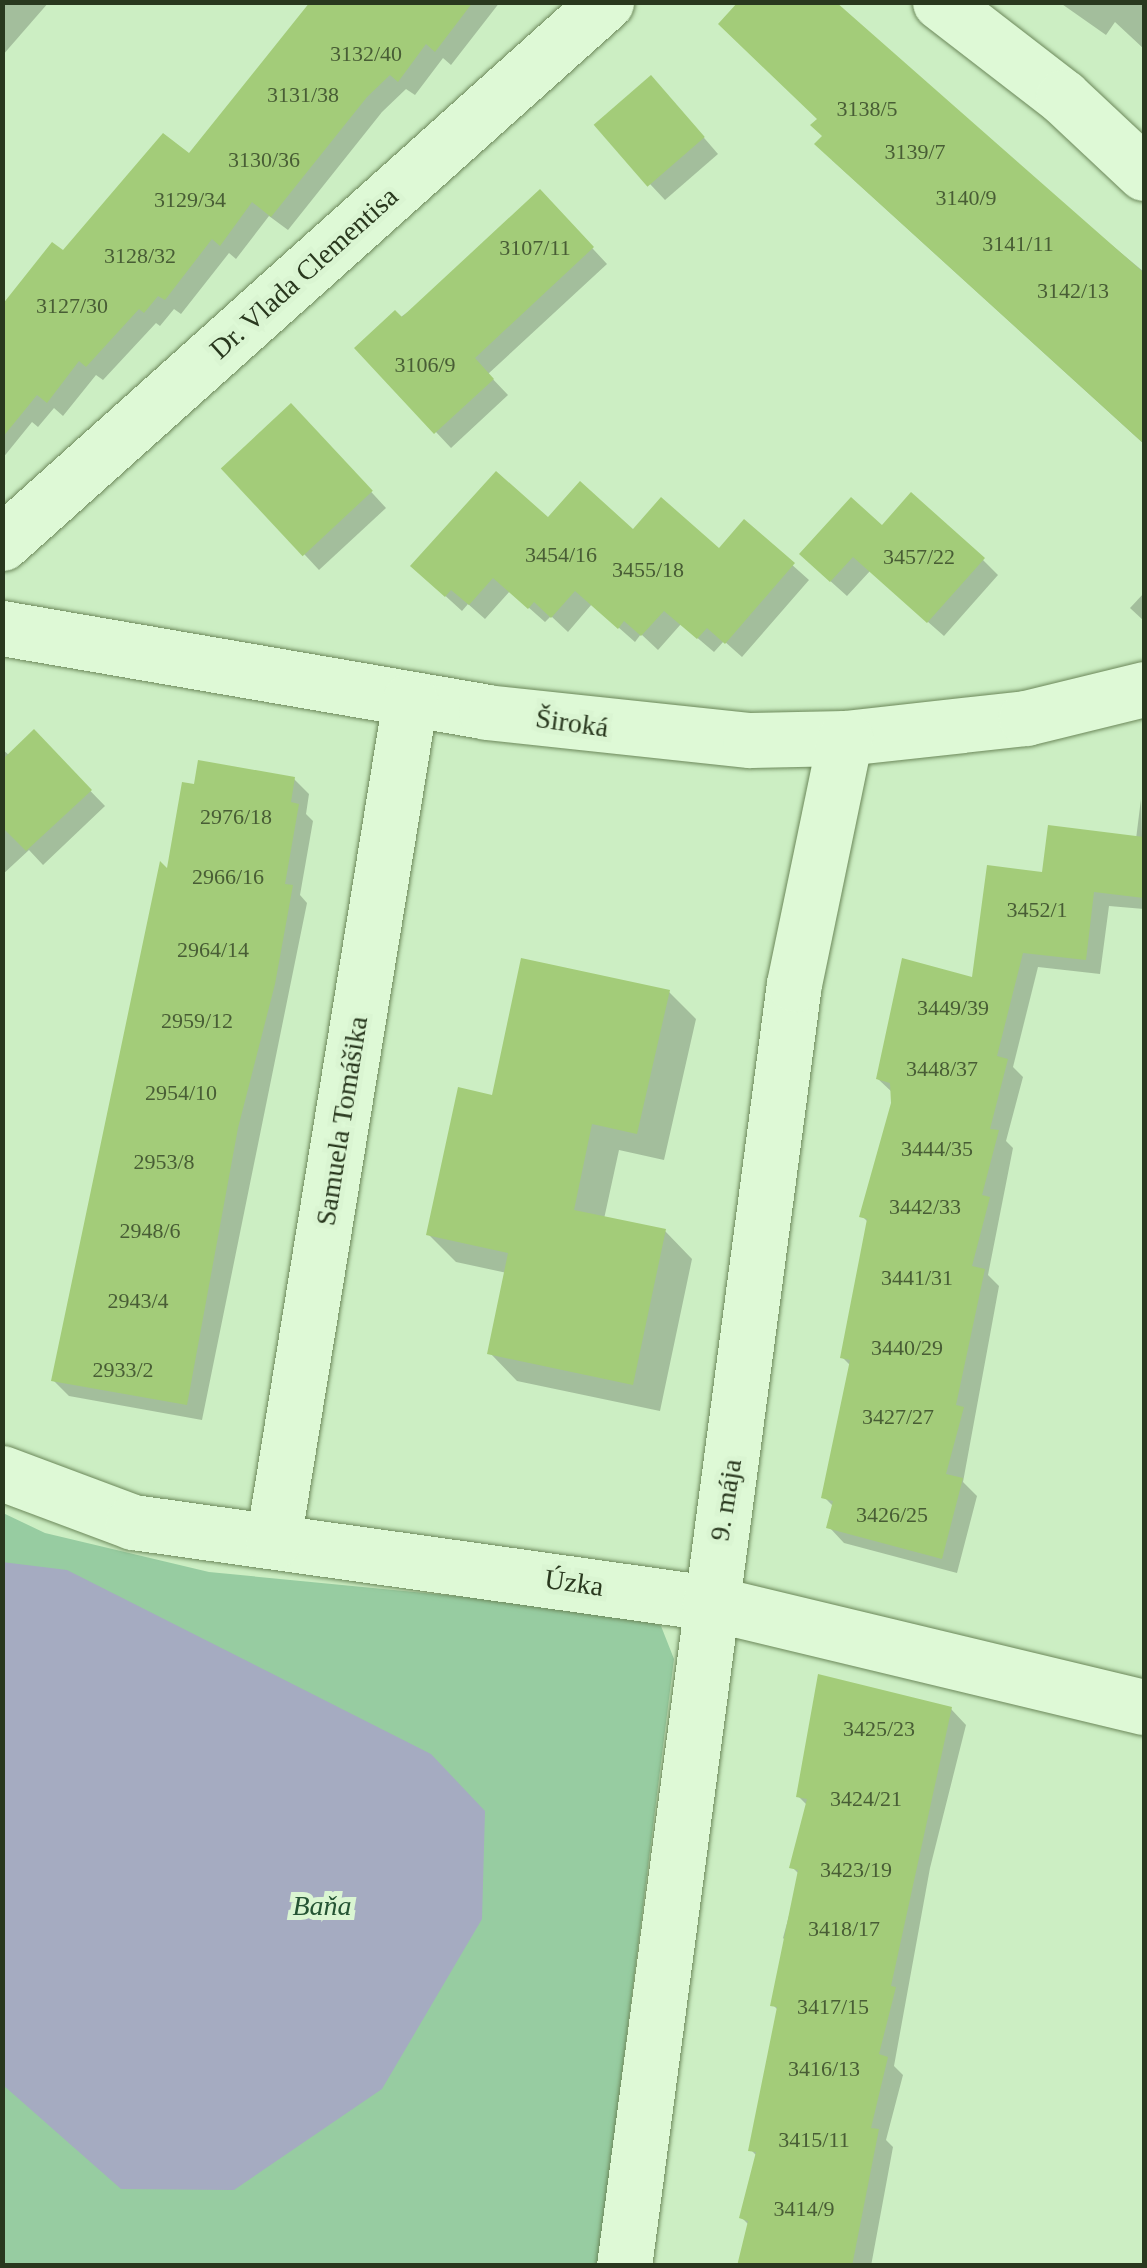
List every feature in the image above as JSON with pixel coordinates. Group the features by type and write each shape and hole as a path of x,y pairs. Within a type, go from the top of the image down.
{"street":[{"name":"Dr. Vlada Clementisa","path":"2,543 606,2"},
{"path":"940,2 1063,97 1144,172"},
{"name":"Široká","path":"2,628 410,700 635,732 845,738 1026,718 1144,689"},
{"name":"Samuela Tomášika","path":"273,1541 410,700"},
{"name":"9. mája","path":"624,2266 794,984 845,738"},
{"name":"Úzka","path":"2,1473 134,1522 710,1603 1144,1707"}],"green space":[{"name":"Baňa","path":"3,1513 45,1533 209,1572 641,1614 661,1626 674,1659 598,2265 3,2266"}],"water":[{"name":"Baňa","path":"2,1562 67,1570 431,1754 485,1811 482,1919 382,2089 234,2190 121,2189 3,2085"}],"building":[{"path":"310,2 473,2 435,52 426,44 398,82 390,75 367,97 271,217 252,202 220,246 212,239 165,300 158,296 144,313 139,309 86,367 79,361 47,403 37,395 2,438 2,305 52,242 63,250 163,133 189,153"},
{"path":"738,2 836,2 1144,273 1144,444 814,144 822,136 810,125 817,119 718,24"},
{"path":"651,75 705,137 647,187 594,125"},
{"path":"540,189 594,247 475,358 494,379 434,434 354,348 395,310 402,317"},
{"path":"291,403 373,491 303,556 221,468"},
{"path":"496,471 548,517 580,481 633,529 661,497 719,548 744,519 795,563 725,644 707,628 697,639 664,611 641,636 624,621 618,629 575,591 551,618 534,602 528,609 493,578 469,605 451,590 445,597 410,566"},
{"path":"911,492 985,558 927,623 853,557 830,582 799,554 851,497 882,525"},
{"path":"34,729 92,790 26,851 2,827 2,760"},
{"path":"198,760 295,777 291,802 299,804 285,884 293,885 275,984 238,1128 187,1405 51,1381 160,861 167,868 182,782 194,784"},
{"path":"1048,825 1144,837 1144,898 1094,892 1086,960 1023,953 997,1056 1008,1059 990,1129 999,1130 982,1195 990,1197 972,1266 985,1269 956,1405 964,1407 946,1474 963,1478 942,1559 826,1528 833,1501 821,1498 850,1360 840,1358 867,1219 859,1217 891,1103 890,1083 876,1079 902,958 972,977 987,865 1042,872"},
{"path":"521,958 670,990 637,1134 592,1124 574,1210 666,1229 633,1385 487,1354 508,1253 426,1235 458,1087 492,1095"},
{"path":"818,1674 952,1707 891,1986 896,1987 879,2054 888,2057 871,2128 879,2129 852,2266 737,2266 748,2221 739,2218 756,2152 748,2151 777,2007 770,2006 798,1870 789,1868 807,1799 796,1797"}]}
